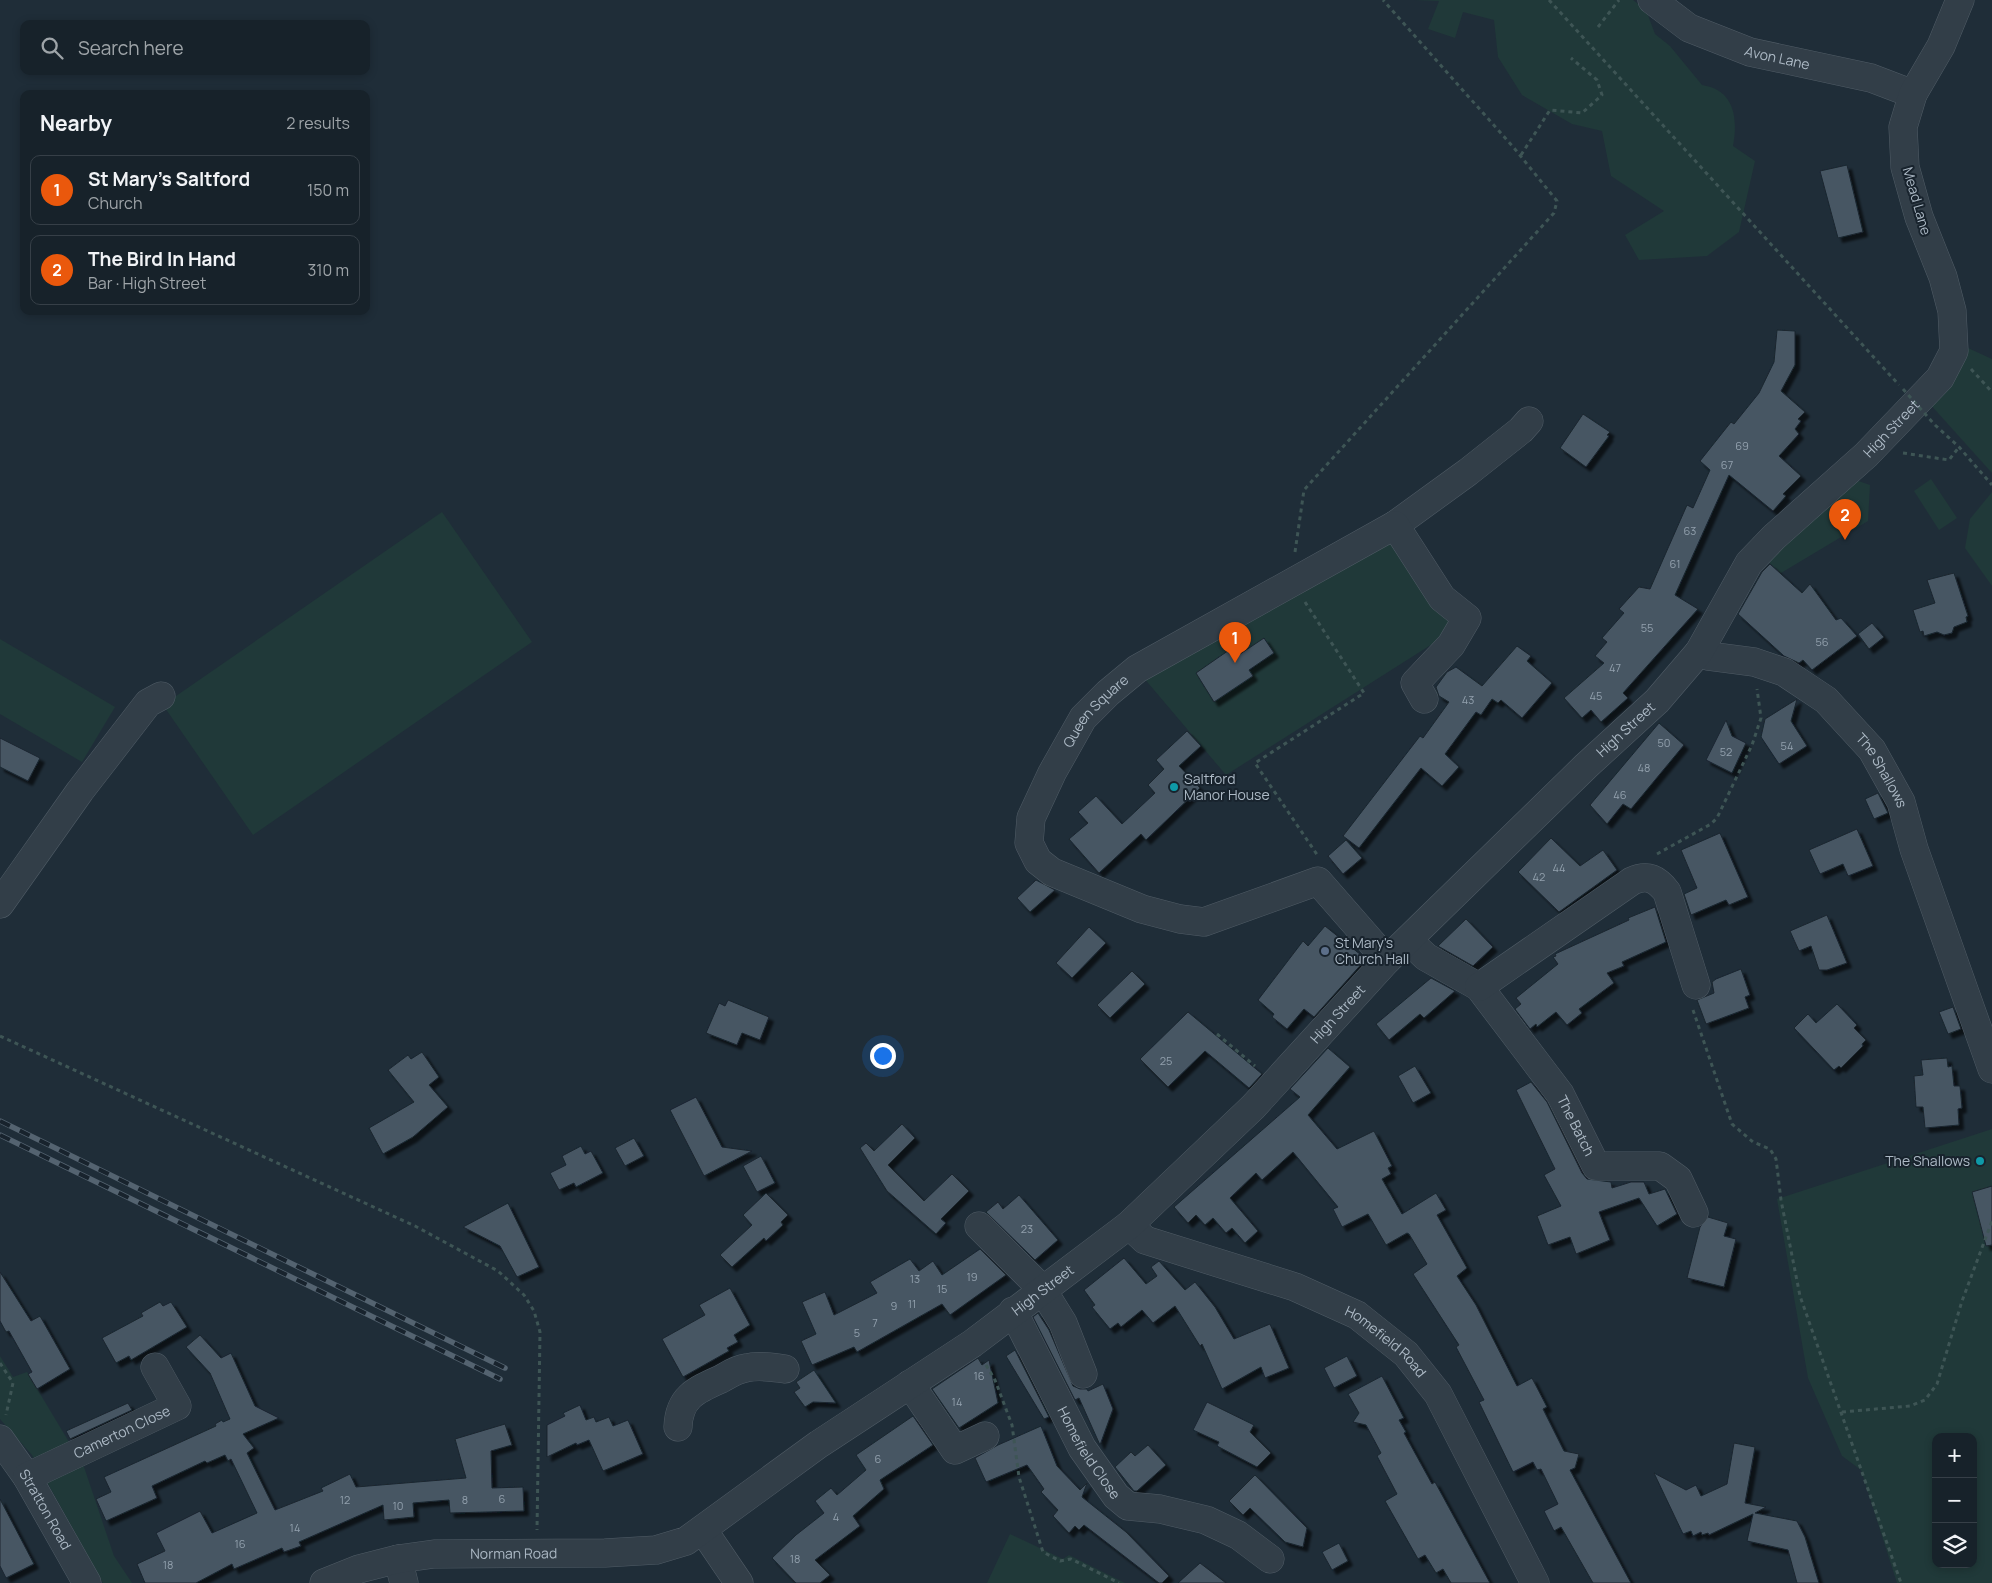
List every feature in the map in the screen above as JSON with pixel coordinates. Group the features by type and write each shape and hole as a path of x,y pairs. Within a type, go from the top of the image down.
{"street":[{"name":"Avon Lane","path":"1652,0 1689,28 1750,52 1871,78 1913,94"},
{"name":"Mead Lane","path":"1940,378 1954,351 1952,311 1943,277 1919,217 1905,167 1903,127 1913,94 1941,46 1960,0"},
{"name":"High Street","path":"703,1530 819,1444 973,1343 1129,1225 1253,1107 1387,960 1586,766 1657,701 1699,652 1749,564 1774,537 1866,455 1940,378"},
{"name":"Queen Square","path":"1323,887 1204,922 1180,919 1142,909 1052,872 1038,861 1029,843 1031,818 1052,773 1083,718 1108,692 1137,669 1395,525 1468,472 1521,430 1529,421"},
{"path":"1395,525 1442,598 1467,618 1451,645 1415,683 1424,699"},
{"name":"The Shallows","path":"1699,652 1708,656 1754,662 1784,672 1826,700 1872,750 1901,802 1914,849 1992,1069"},
{"path":"0,904 80,791 148,703 161,696"},
{"path":"1479,987 1632,881 1648,877 1659,882 1666,892 1693,994"},
{"path":"1323,887 1387,960"},
{"name":"The Batch","path":"1408,941 1426,957 1479,987 1560,1094 1596,1166 1660,1166 1678,1179 1694,1213"},
{"name":"Homefield Road","path":"1129,1225 1145,1240 1295,1287 1357,1315 1406,1354 1438,1394 1536,1583"},
{"path":"979,1226 1042,1289 1063,1323 1083,1374"},
{"name":"Homefield Close","path":"1013,1311 1082,1448 1116,1496 1128,1506 1160,1509 1206,1520 1238,1535 1270,1559"},
{"name":"Camerton Close","path":"27,1477 177,1406 155,1367"},
{"path":"678,1427 678,1413 684,1402 706,1385 745,1368 785,1369"},
{"path":"910,1384 955,1450 985,1436"},
{"name":"Stratton Road","path":"1,1439 27,1477 86,1583"},
{"path":"703,1530 739,1583"},
{"name":"Norman Road","path":"324,1583 359,1570 401,1571 434,1554 656,1550 686,1541 703,1530"}],"path":[{"path":"1323,887 1329,876 1255,763 1364,693 1298,591 1295,581 1292,568 1304,490 1554,213 1558,201 1521,155 1383,0"},
{"path":"1550,0 1935,425 1959,447 1992,485"},
{"path":"1598,27 1619,0"},
{"path":"1521,155 1550,110 1582,114 1602,96 1597,80 1571,58"},
{"path":"1907,452 1949,460 1959,447"},
{"path":"1648,877 1656,854 1711,824 1717,818 1752,745 1761,718 1754,662"},
{"path":"1693,994 1732,1124 1753,1142 1770,1149 1776,1159 1781,1200 1800,1296 1901,1583"},
{"path":"1217,1034 1275,1083"},
{"path":"0,1036 415,1226 498,1271 524,1295 534,1311 540,1332 537,1553"},
{"path":"1842,1412 1910,1406 1925,1400 1938,1384 1962,1301 1992,1221"},
{"path":"973,1343 995,1380 1012,1425 1019,1477 1043,1552 1060,1561 1071,1559 1119,1583"},
{"path":"0,1363 13,1383 1,1439"}],"green space":[{"path":"1414,0 1633,0 1646,10 1655,34 1670,46 1702,85 1713,88 1721,93 1728,99 1732,107 1735,126 1733,146 1755,161 1739,232 1707,256 1639,260 1625,235 1664,211 1611,176 1602,131 1572,124 1522,95 1498,57 1494,20 1463,12 1455,38 1428,29 1439,1"},
{"path":"1968,348 1992,359 1992,473 1929,403 1952,375"},
{"path":"1853,479 1870,485 1868,521 1781,573 1765,559"},
{"path":"1931,479 1957,518 1939,530 1914,491"},
{"path":"1992,492 1992,586 1965,548 1970,519"},
{"path":"442,512 532,642 253,835 163,705"},
{"path":"1394,536 1456,615 1448,634 1226,775 1143,677"},
{"path":"0,639 115,707 82,762 0,714"},
{"path":"1992,1129 1992,1583 1897,1583 1861,1470 1842,1456 1808,1378 1777,1199"},
{"path":"0,1356 13,1377 27,1372 84,1467 114,1556 132,1583 103,1583 32,1455 0,1419"},
{"path":"1010,1534 1063,1559 1069,1555 1125,1583 987,1583"}],"building":[{"path":"1847,165 1863,232 1838,238 1820,171"},
{"path":"1777,330 1795,331 1795,365 1781,391 1805,412 1798,419 1801,421 1795,429 1799,434 1779,456 1801,476 1783,494 1786,496 1773,511 1729,475 1675,595 1698,609 1623,693 1628,698 1601,722 1591,710 1582,718 1564,698 1604,663 1595,656 1607,642 1602,638 1624,613 1619,609 1639,587 1650,589 1687,505 1693,508 1710,470 1700,461 1731,422 1734,424 1759,393 1774,362"},
{"path":"1583,414 1610,432 1586,467 1560,448"},
{"path":"1770,564 1802,593 1810,584 1836,620 1841,618 1857,636 1812,670 1803,660 1799,663 1784,656 1738,614 1762,572"},
{"path":"1954,573 1968,616 1966,617 1967,622 1954,627 1952,633 1944,635 1937,632 1924,636 1923,631 1920,632 1913,610 1935,603 1927,580"},
{"path":"1872,623 1884,637 1869,649 1858,634"},
{"path":"1264,638 1274,653 1249,670 1253,676 1214,702 1196,673 1232,648 1237,656"},
{"path":"1517,646 1531,656 1527,661 1552,683 1522,718 1501,700 1498,703 1492,699 1481,715 1476,712 1445,754 1459,767 1442,786 1421,768 1359,848 1343,836 1420,736 1423,738 1449,702 1439,696 1436,687 1447,672 1456,667 1482,686"},
{"path":"1797,699 1791,721 1807,746 1779,764 1761,737 1765,719"},
{"path":"1726,720 1732,736 1746,743 1732,773 1706,760"},
{"path":"1659,723 1684,745 1631,809 1623,804 1607,824 1590,805"},
{"path":"1187,731 1201,746 1179,766 1200,788 1146,840 1141,834 1099,873 1069,839 1088,823 1078,812 1096,796 1122,824 1155,793 1148,785 1164,769 1156,760"},
{"path":"0,738 40,758 28,781 0,767"},
{"path":"1878,793 1888,813 1874,819 1865,799"},
{"path":"1857,829 1873,866 1848,876 1843,864 1820,874 1809,850"},
{"path":"1720,833 1748,897 1729,905 1726,900 1691,915 1684,894 1697,888 1681,850"},
{"path":"1551,838 1580,866 1603,850 1617,870 1559,912 1518,872"},
{"path":"1346,840 1362,858 1343,874 1328,856"},
{"path":"1036,880 1055,890 1030,912 1017,898"},
{"path":"1655,907 1666,942 1622,962 1624,966 1607,973 1614,983 1579,1009 1582,1013 1567,1025 1556,1012 1537,1027 1536,1024 1530,1029 1515,1009 1521,1004 1516,998 1558,964 1553,957 1556,956 1555,954 1629,920 1628,918"},
{"path":"1827,915 1847,963 1827,970 1819,970 1811,946 1799,951 1790,931"},
{"path":"1466,919 1493,947 1473,966 1438,946"},
{"path":"1325,926 1366,959 1314,1017 1304,1009 1287,1029 1272,1017 1274,1014 1258,1000 1303,941 1308,946"},
{"path":"1089,927 1106,943 1072,978 1056,963"},
{"path":"1741,969 1750,995 1745,997 1749,1008 1706,1024 1697,1000 1714,993 1712,982 1716,979"},
{"path":"1132,971 1145,984 1110,1018 1097,1005"},
{"path":"1431,978 1455,991 1424,1018 1420,1014 1389,1040 1376,1024"},
{"path":"728,1000 769,1017 760,1040 742,1033 737,1045 706,1033 719,1003 725,1006"},
{"path":"1837,1004 1857,1025 1854,1028 1866,1040 1862,1044 1863,1046 1841,1068 1839,1066 1834,1070 1794,1028 1808,1014 1816,1023"},
{"path":"1953,1007 1961,1029 1948,1034 1939,1012"},
{"path":"1188,1012 1262,1074 1249,1088 1205,1051 1168,1087 1140,1059"},
{"path":"1328,1048 1350,1067 1308,1115 1337,1149 1374,1131 1392,1166 1388,1168 1391,1174 1382,1179 1402,1214 1436,1193 1446,1210 1437,1215 1467,1268 1457,1276 1476,1305 1517,1386 1532,1378 1547,1407 1543,1409 1564,1451 1579,1454 1575,1468 1570,1470 1631,1583 1593,1583 1561,1527 1554,1531 1544,1511 1558,1504 1541,1469 1537,1470 1533,1462 1513,1472 1479,1402 1484,1400 1456,1347 1459,1345 1413,1274 1427,1264 1409,1234 1407,1233 1386,1245 1368,1214 1342,1227 1333,1209 1338,1207 1293,1152 1262,1180 1256,1173 1230,1198 1258,1231 1245,1243 1232,1228 1226,1233 1213,1218 1205,1225 1196,1215 1188,1223 1174,1207 1300,1097 1290,1089"},
{"path":"422,1052 439,1077 429,1085 448,1107 413,1137 383,1154 369,1128 414,1102 388,1070 408,1055 411,1059"},
{"path":"1947,1058 1948,1067 1952,1066 1954,1086 1960,1086 1962,1108 1958,1109 1959,1125 1925,1128 1923,1107 1916,1107 1914,1076 1923,1075 1921,1060"},
{"path":"1415,1066 1431,1093 1413,1103 1398,1076"},
{"path":"1531,1082 1547,1102 1582,1173 1587,1179 1611,1182 1612,1188 1631,1182 1644,1182 1649,1194 1665,1189 1677,1214 1657,1226 1639,1198 1599,1212 1610,1240 1576,1254 1570,1237 1548,1245 1537,1216 1561,1206 1544,1175 1555,1169 1516,1090"},
{"path":"696,1097 722,1147 752,1151 704,1176 670,1110"},
{"path":"902,1124 915,1138 888,1165 924,1201 952,1174 969,1191 941,1219 946,1223 936,1234 887,1191 860,1148 866,1143 874,1151"},
{"path":"634,1138 644,1156 625,1166 615,1148"},
{"path":"581,1146 585,1154 591,1151 603,1173 576,1187 574,1183 559,1190 550,1173 566,1165 562,1156"},
{"path":"761,1156 775,1183 757,1192 743,1166"},
{"path":"1992,1186 1992,1245 1986,1246 1972,1192"},
{"path":"766,1193 788,1215 781,1222 783,1225 766,1241 764,1238 732,1267 720,1255 752,1225 743,1215"},
{"path":"1019,1195 1058,1240 1035,1260 986,1212 998,1202 1003,1209"},
{"path":"508,1203 539,1267 517,1277 500,1246 463,1227"},
{"path":"1708,1217 1728,1223 1724,1236 1736,1239 1724,1287 1687,1278 1700,1227"},
{"path":"980,1249 1006,1275 950,1315 942,1304 857,1352 854,1347 812,1365 801,1341 816,1334 802,1302 825,1292 834,1315 877,1293 870,1282 910,1259 919,1271 933,1261 942,1275"},
{"path":"1124,1258 1146,1284 1157,1276 1151,1267 1159,1261 1185,1290 1195,1282 1215,1307 1234,1339 1270,1324 1289,1368 1265,1378 1261,1367 1222,1389 1202,1344 1200,1346 1175,1306 1153,1323 1142,1310 1121,1327 1118,1323 1110,1329 1092,1307 1095,1305 1084,1290"},
{"path":"0,1272 31,1321 40,1316 70,1369 37,1389 28,1374 32,1372 9,1331 6,1332 0,1321"},
{"path":"730,1288 750,1325 734,1335 738,1342 727,1348 729,1351 683,1377 662,1339 705,1315 699,1305"},
{"path":"160,1302 163,1306 171,1302 187,1327 131,1360 129,1356 116,1363 102,1338 143,1316 141,1313"},
{"path":"1038,1313 1049,1330 1073,1386 1087,1389 1088,1391 1103,1384 1113,1409 1100,1445 1079,1398 1075,1400 1033,1317"},
{"path":"200,1335 221,1358 231,1353 255,1406 279,1418 243,1434 254,1448 247,1453 275,1510 323,1491 321,1488 350,1474 356,1487 466,1478 455,1439 505,1424 512,1445 491,1451 492,1488 523,1487 524,1511 450,1513 449,1500 413,1503 414,1517 384,1520 383,1505 299,1542 301,1546 284,1552 282,1548 234,1569 232,1564 196,1583 145,1583 137,1564 165,1551 156,1533 200,1511 212,1533 257,1513 231,1459 228,1461 225,1455 207,1463 205,1461 152,1486 157,1498 106,1521 96,1499 111,1492 104,1477 216,1426 215,1424 222,1420 223,1422 230,1419 210,1373 186,1347"},
{"path":"1015,1350 1049,1417 1044,1419 1006,1356"},
{"path":"1347,1356 1357,1376 1334,1388 1324,1368"},
{"path":"978,1358 982,1365 989,1360 998,1403 959,1428 932,1389"},
{"path":"814,1370 836,1403 813,1402 805,1407 794,1392 800,1388 796,1382"},
{"path":"1382,1376 1404,1418 1399,1420 1406,1432 1404,1433 1432,1484 1435,1482 1490,1583 1451,1583 1443,1569 1436,1573 1425,1555 1418,1559 1385,1501 1397,1494 1377,1456 1381,1453 1366,1425 1353,1422 1359,1413 1348,1394"},
{"path":"1207,1402 1254,1425 1250,1432 1271,1453 1257,1467 1217,1446 1219,1442 1193,1430"},
{"path":"128,1403 132,1410 70,1439 66,1431"},
{"path":"580,1405 586,1420 594,1417 596,1422 609,1417 613,1426 628,1420 643,1454 603,1471 589,1440 577,1445 576,1443 547,1457 547,1425 565,1416 563,1413"},
{"path":"913,1416 933,1445 880,1480 884,1489 853,1516 860,1526 815,1560 830,1575 820,1583 796,1583 772,1558 796,1535 824,1513 815,1501 831,1488 837,1495 866,1470 856,1455"},
{"path":"1041,1426 1057,1466 1080,1490 1087,1483 1082,1497 1126,1532 1169,1576 1162,1583 1159,1583 1084,1525 1079,1530 1075,1526 1069,1533 1053,1516 1058,1510 1041,1492 1044,1489 1027,1465 986,1482 975,1458 998,1445"},
{"path":"1734,1443 1755,1447 1745,1503 1766,1507 1755,1513 1797,1521 1805,1537 1819,1583 1797,1583 1788,1550 1747,1541 1753,1514 1709,1535 1708,1533 1702,1535 1701,1532 1693,1536 1691,1531 1683,1534 1654,1473 1686,1490 1696,1485 1701,1496 1727,1484"},
{"path":"1148,1445 1166,1465 1137,1491 1134,1491 1115,1467 1131,1452 1135,1456"},
{"path":"1255,1475 1307,1528 1303,1547 1285,1542 1250,1508 1243,1515 1229,1501"},
{"path":"0,1499 34,1564 6,1578 0,1566"},
{"path":"1339,1543 1348,1561 1332,1570 1322,1552"},
{"path":"1200,1563 1226,1583 1178,1583"}],"railway":[{"path":"0,1121 505,1368"},
{"path":"0,1135 500,1379"}],"place":[{"name":"The Bird In Hand","path":"1845,540"},
{"name":"St Mary's Saltford","path":"1235,663"},
{"name":"Saltford Manor House","path":"1174,787"},
{"name":"St Mary's Church Hall","path":"1325,951"},
{"name":"The Shallows","path":"1980,1161"}]}
